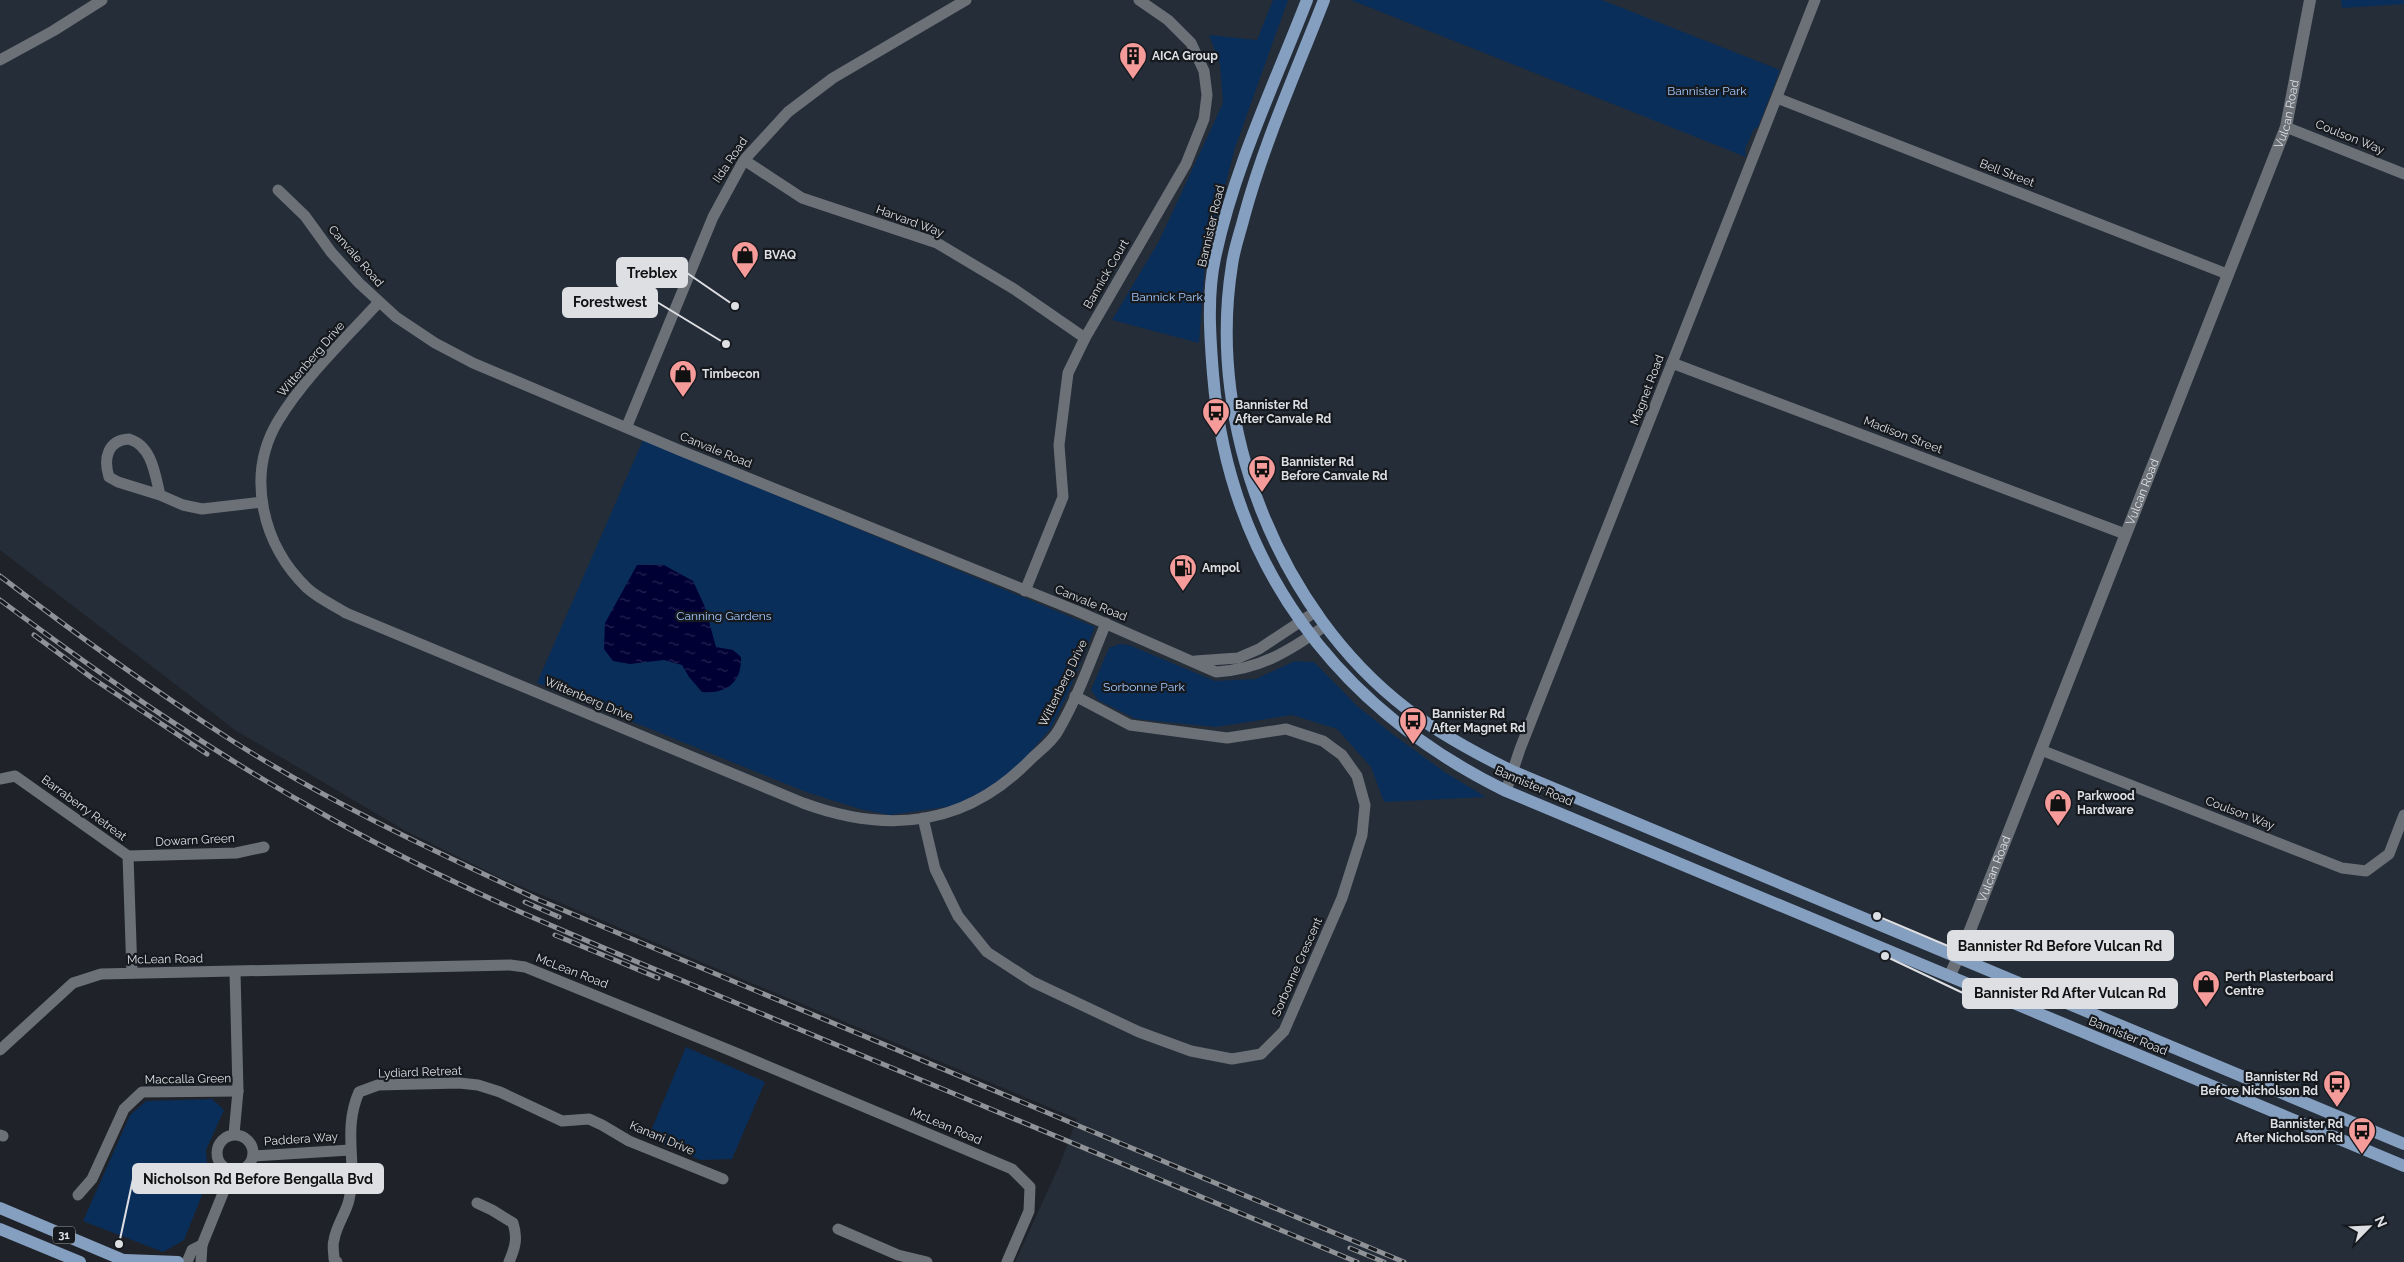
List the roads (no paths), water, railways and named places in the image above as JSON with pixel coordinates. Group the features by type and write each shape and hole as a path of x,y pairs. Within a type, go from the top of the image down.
{"main road":[{"name":"Bannister Road","path":"1307,0 1239,168 1215,260 1210,347 1215,404 1232,479 1253,537 1300,622 1341,672 1392,719 1446,758 1506,791 2404,1166"},
{"name":"Bannister Road","path":"1324,0 1256,174 1232,263 1226,309 1232,401 1249,476 1280,552 1315,612 1325,626 1363,668 1406,708 1458,744 1512,771 2404,1144"},
{"name":"31","path":"0,1208 126,1261"},
{"name":"31","path":"0,1229 80,1262"},
{"path":"126,1261 183,1261"}],"street":[{"path":"0,60 54,31 102,0"},
{"name":"Ilda Road","path":"626,426 713,217 744,160 788,112 833,78 966,0"},
{"name":"Bannick Court","path":"1025,591 1063,497 1059,445 1064,389 1068,373 1085,338 1186,164 1204,119 1207,95 1204,71 1191,43 1168,20 1138,0"},
{"name":"Magnet Road","path":"1506,791 1512,771 1815,0"},
{"name":"Vulcan Road","path":"1950,976 2286,127 2310,0"},
{"name":"Bell Street","path":"1777,98 2227,274"},
{"name":"Coulson Way","path":"2286,127 2404,174"},
{"name":"Harvard Way","path":"744,160 802,198 937,243 1014,289 1085,338"},
{"name":"Canvale Road","path":"278,190 305,216 331,252 359,283 396,318 435,343 473,363 1106,623 1216,672 1240,670 1266,662 1325,626"},
{"name":"Wittenberg Drive","path":"379,302 295,396 277,422 266,449 261,482 262,502 268,528 276,549 292,573 309,590 346,613 820,809 858,819 884,822 924,818 954,810 982,798 1009,781 1057,732 1075,696 1106,623"},
{"name":"Madison Street","path":"1672,363 2125,534"},
{"path":"160,495 149,455 142,445 130,439 115,442 108,450 106,466 109,477 118,482 160,495 182,505 202,509 262,502"},
{"name":"Canvale Road","path":"1193,661 1238,658 1259,649 1315,612"},
{"name":"Sorbonne Crescent","path":"924,818 935,869 958,916 987,952 1034,982 1138,1032 1191,1052 1232,1059 1261,1054 1284,1030 1342,898 1362,835 1365,805 1356,776 1342,755 1323,741 1286,729 1227,738 1130,725 1075,696"},
{"name":"Coulson Way","path":"2040,750 2342,868 2366,871 2389,854 2404,815"},
{"name":"Barraberry Retreat","path":"0,779 15,776 128,856 132,973"},
{"name":"Dowarn Green","path":"128,856 236,852 264,847"},
{"name":"McLean Road","path":"0,1050 73,983 101,974 510,965 525,967 1012,1169 1030,1187 1029,1211 1007,1262"},
{"path":"234,1134 238,1091 235,972"},
{"name":"Lydiard Retreat","path":"337,1262 334,1259 334,1240 349,1201 352,1182 350,1150 352,1109 359,1092 378,1085 459,1083 478,1085 509,1096 562,1120"},
{"name":"Maccalla Green","path":"78,1195 92,1179 124,1109 142,1092 238,1091"},
{"name":"Kanani Drive","path":"562,1120 589,1119 630,1141 723,1179"},
{"path":"234,1134 249,1141 253,1156 248,1166 232,1171 222,1165 217,1154 220,1143 234,1134"},
{"name":"Paddera Way","path":"253,1156 350,1150"},
{"path":"201,1262 202,1245 232,1171"},
{"path":"477,1203 513,1223 517,1234 515,1248 509,1262"},
{"path":"838,1229 898,1255 927,1262"},
{"path":"183,1261 192,1250 202,1245"}],"water":[{"path":"637,565 664,565 693,581 705,607 716,647 733,650 741,657 739,673 731,685 719,691 702,692 689,677 682,665 664,660 630,664 613,661 604,649 605,623"}],"railway":[{"path":"0,576 114,660 231,740 343,805 421,844 539,900 1404,1262"},
{"path":"0,600 120,687 244,768 330,818 435,872 596,945 1357,1262"},
{"path":"34,635 92,678 207,754"},
{"path":"525,902 559,917"},
{"path":"555,935 658,978"},
{"path":"1350,1248 1384,1262"}],"place":[{"name":"AICA Group","path":"1133,80"},
{"name":"BVAQ","path":"745,279"},
{"name":"Treblex","path":"735,306"},
{"name":"Forestwest","path":"726,344"},
{"name":"Timbecon","path":"683,398"},
{"name":"Bannister Rd After Canvale Rd","path":"1216,436"},
{"name":"Bannister Rd Before Canvale Rd","path":"1262,493"},
{"name":"Ampol","path":"1183,592"},
{"name":"Bannister Rd After Magnet Rd","path":"1413,745"},
{"name":"Parkwood Hardware","path":"2058,827"},
{"name":"Bannister Rd Before Vulcan Rd","path":"1877,916"},
{"name":"Bannister Rd After Vulcan Rd","path":"1885,956"},
{"name":"Perth Plasterboard Centre","path":"2206,1008"},
{"name":"Bannister Rd Before Nicholson Rd","path":"2337,1108"},
{"name":"Bannister Rd After Nicholson Rd","path":"2362,1155"},
{"name":"Nicholson Rd Before Bengalla Bvd","path":"119,1244"}],"park label":[{"name":"Bannister Park","path":"1707,91"},
{"name":"Bannick Park","path":"1167,297"},
{"name":"Canning Gardens","path":"724,616"},
{"name":"Sorbonne Park","path":"1144,687"}]}
